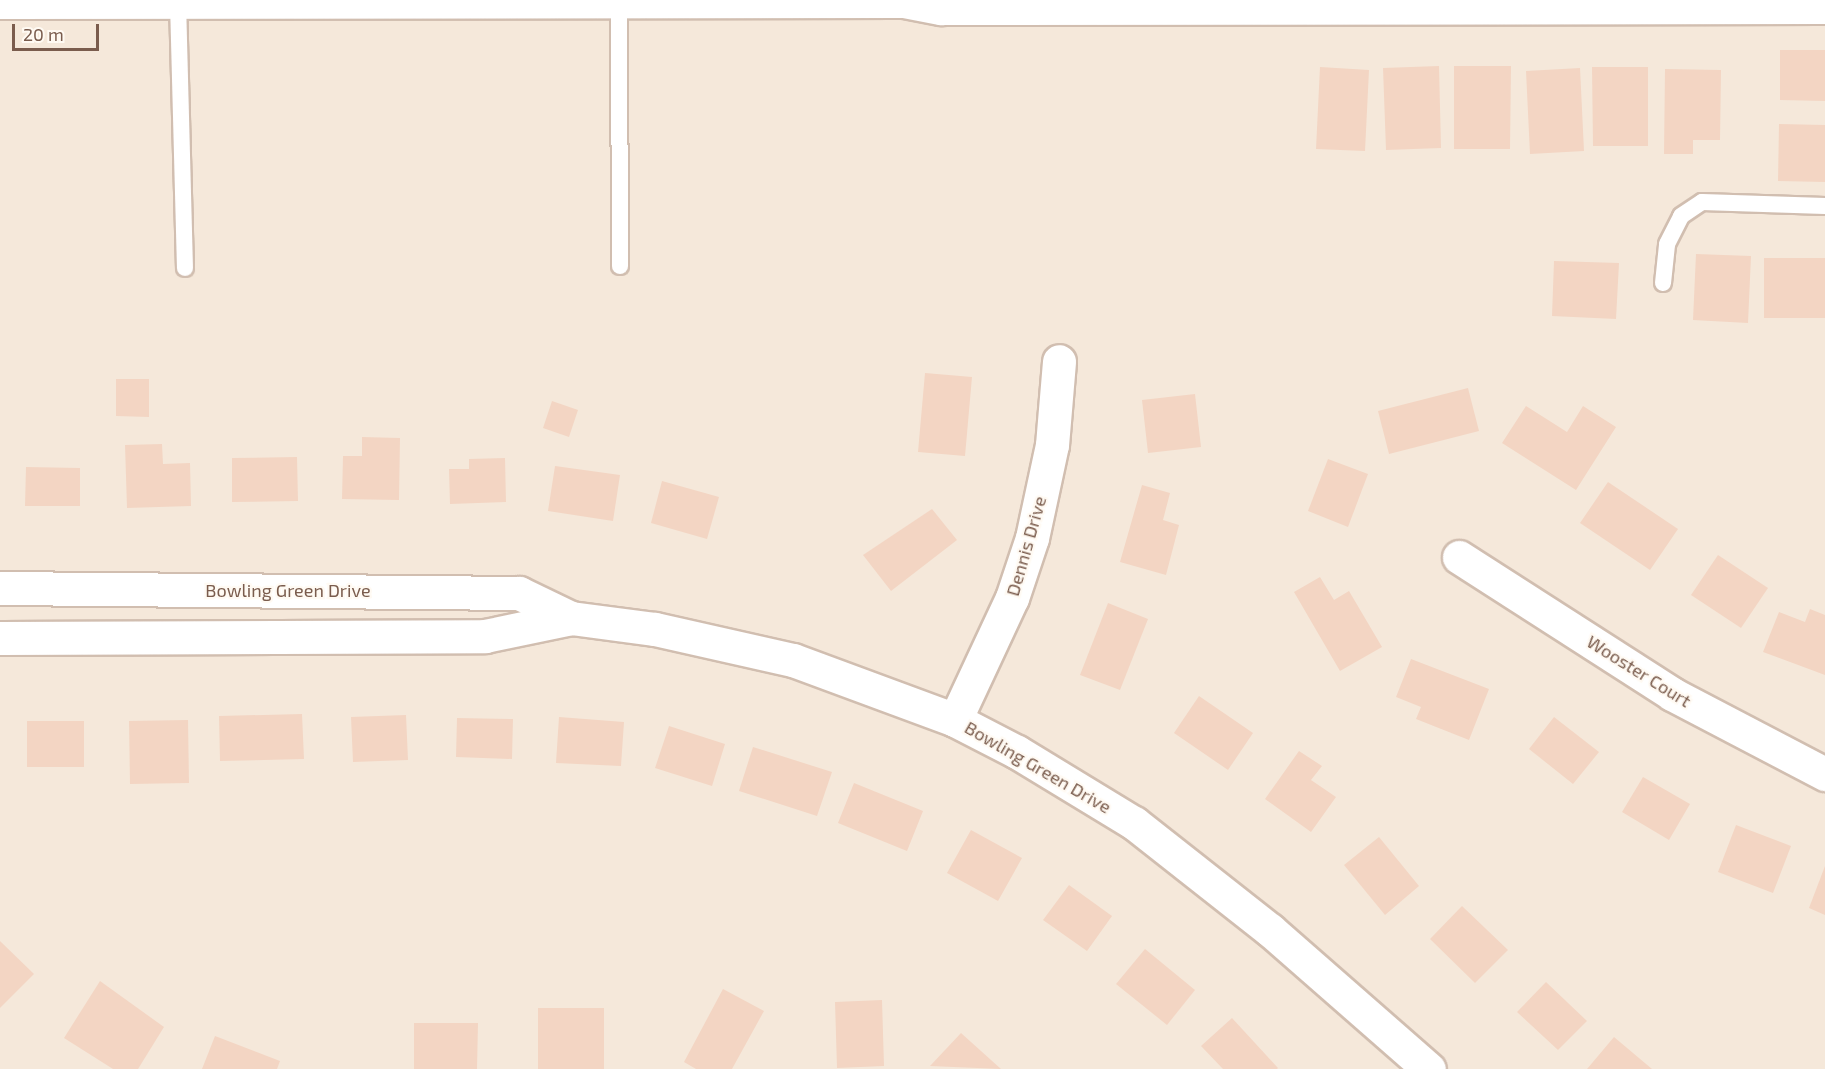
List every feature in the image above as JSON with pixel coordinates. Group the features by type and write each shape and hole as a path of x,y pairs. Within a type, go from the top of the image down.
{"street":[{"path":"5,1 904,1 941,8 1729,4 1825,7"},
{"name":"Dennis Drive","path":"955,720 1012,598 1032,538 1052,446 1059,361"},
{"name":"Wooster Court","path":"1459,557 1672,694 1825,774"},
{"name":"Bowling Green Drive","path":"0,588 519,593 571,618 655,629 793,660 955,720 1017,752 1134,823 1270,930 1429,1069"},
{"name":"Bowling Green Drive","path":"0,638 485,636 571,618"}],"lane":[{"path":"619,0 620,266"},
{"path":"178,2 185,268"},
{"path":"1663,284 1667,244 1681,216 1702,202 1825,206"}],"shaded area":[{"path":"0,0 1825,0 1825,1069 0,1069"}],"building":[{"path":"1780,50 1825,50 1825,101 1780,100"},
{"path":"1439,66 1441,148 1386,150 1383,68"},
{"path":"1454,66 1511,66 1510,149 1454,149"},
{"path":"1320,67 1369,70 1365,151 1316,149"},
{"path":"1592,67 1648,67 1648,146 1593,146"},
{"path":"1580,68 1584,151 1530,154 1526,71"},
{"path":"1665,69 1721,70 1720,140 1693,140 1693,154 1664,154"},
{"path":"1779,124 1825,125 1825,182 1778,181"},
{"path":"1696,254 1751,256 1748,323 1693,320"},
{"path":"1764,258 1825,258 1825,318 1764,318"},
{"path":"1554,261 1619,263 1616,319 1552,316"},
{"path":"925,373 972,377 965,456 918,452"},
{"path":"116,379 149,379 149,417 116,416"},
{"path":"1468,388 1479,431 1389,454 1378,411"},
{"path":"1195,394 1201,447 1148,453 1142,400"},
{"path":"552,401 578,410 569,437 543,428"},
{"path":"1526,406 1567,432 1583,406 1616,427 1576,490 1502,443"},
{"path":"362,437 400,438 399,500 342,499 343,456 362,456"},
{"path":"162,444 163,464 190,463 191,506 127,508 125,445"},
{"path":"297,457 298,501 232,502 232,458"},
{"path":"505,458 506,502 450,504 449,469 469,469 469,459"},
{"path":"1328,459 1368,474 1348,527 1308,511"},
{"path":"555,466 620,475 613,521 548,511"},
{"path":"26,467 80,468 80,506 25,506"},
{"path":"662,481 719,497 707,539 651,523"},
{"path":"1608,482 1678,529 1650,570 1580,523"},
{"path":"1142,485 1170,493 1163,520 1179,525 1166,575 1120,562"},
{"path":"932,509 957,540 891,591 863,555"},
{"path":"1718,555 1768,588 1741,628 1691,595"},
{"path":"1320,577 1334,600 1349,591 1382,647 1340,671 1294,592"},
{"path":"1108,603 1148,619 1120,690 1080,675"},
{"path":"1810,609 1825,615 1825,675 1763,652 1779,612 1805,622"},
{"path":"1411,659 1489,689 1469,740 1416,719 1421,707 1396,697"},
{"path":"1199,696 1253,733 1228,770 1174,733"},
{"path":"302,714 304,759 220,761 219,716"},
{"path":"406,715 408,760 353,762 351,717"},
{"path":"559,717 624,722 621,766 556,763"},
{"path":"1554,717 1599,752 1573,784 1529,749"},
{"path":"457,718 513,719 512,759 456,757"},
{"path":"188,720 189,783 130,784 129,721"},
{"path":"27,721 84,721 84,767 27,767"},
{"path":"669,726 725,744 712,786 655,768"},
{"path":"753,747 832,772 817,816 739,791"},
{"path":"1299,751 1322,766 1311,780 1336,797 1311,832 1265,799"},
{"path":"1643,777 1690,804 1669,840 1622,812"},
{"path":"854,783 923,811 907,851 838,823"},
{"path":"1736,825 1791,846 1773,893 1718,872"},
{"path":"971,830 1022,858 998,901 947,873"},
{"path":"1379,837 1419,886 1385,915 1344,865"},
{"path":"1825,866 1825,915 1809,908"},
{"path":"1069,885 1112,916 1087,951 1043,920"},
{"path":"1462,906 1508,950 1475,983 1430,939"},
{"path":"0,941 34,974 0,1008"},
{"path":"1145,949 1195,990 1167,1025 1116,984"},
{"path":"100,981 164,1027 138,1069 113,1069 64,1038"},
{"path":"1546,982 1587,1021 1558,1050 1517,1012"},
{"path":"723,989 764,1011 732,1069 696,1069 684,1062"},
{"path":"882,1000 884,1066 837,1068 835,1002"},
{"path":"538,1008 604,1008 604,1069 538,1069"},
{"path":"1232,1018 1277,1069 1223,1069 1201,1046"},
{"path":"414,1023 478,1023 477,1069 414,1069"},
{"path":"961,1033 1001,1069 930,1066"},
{"path":"215,1036 280,1061 277,1069 202,1069"},
{"path":"1614,1037 1652,1069 1587,1069"}]}
